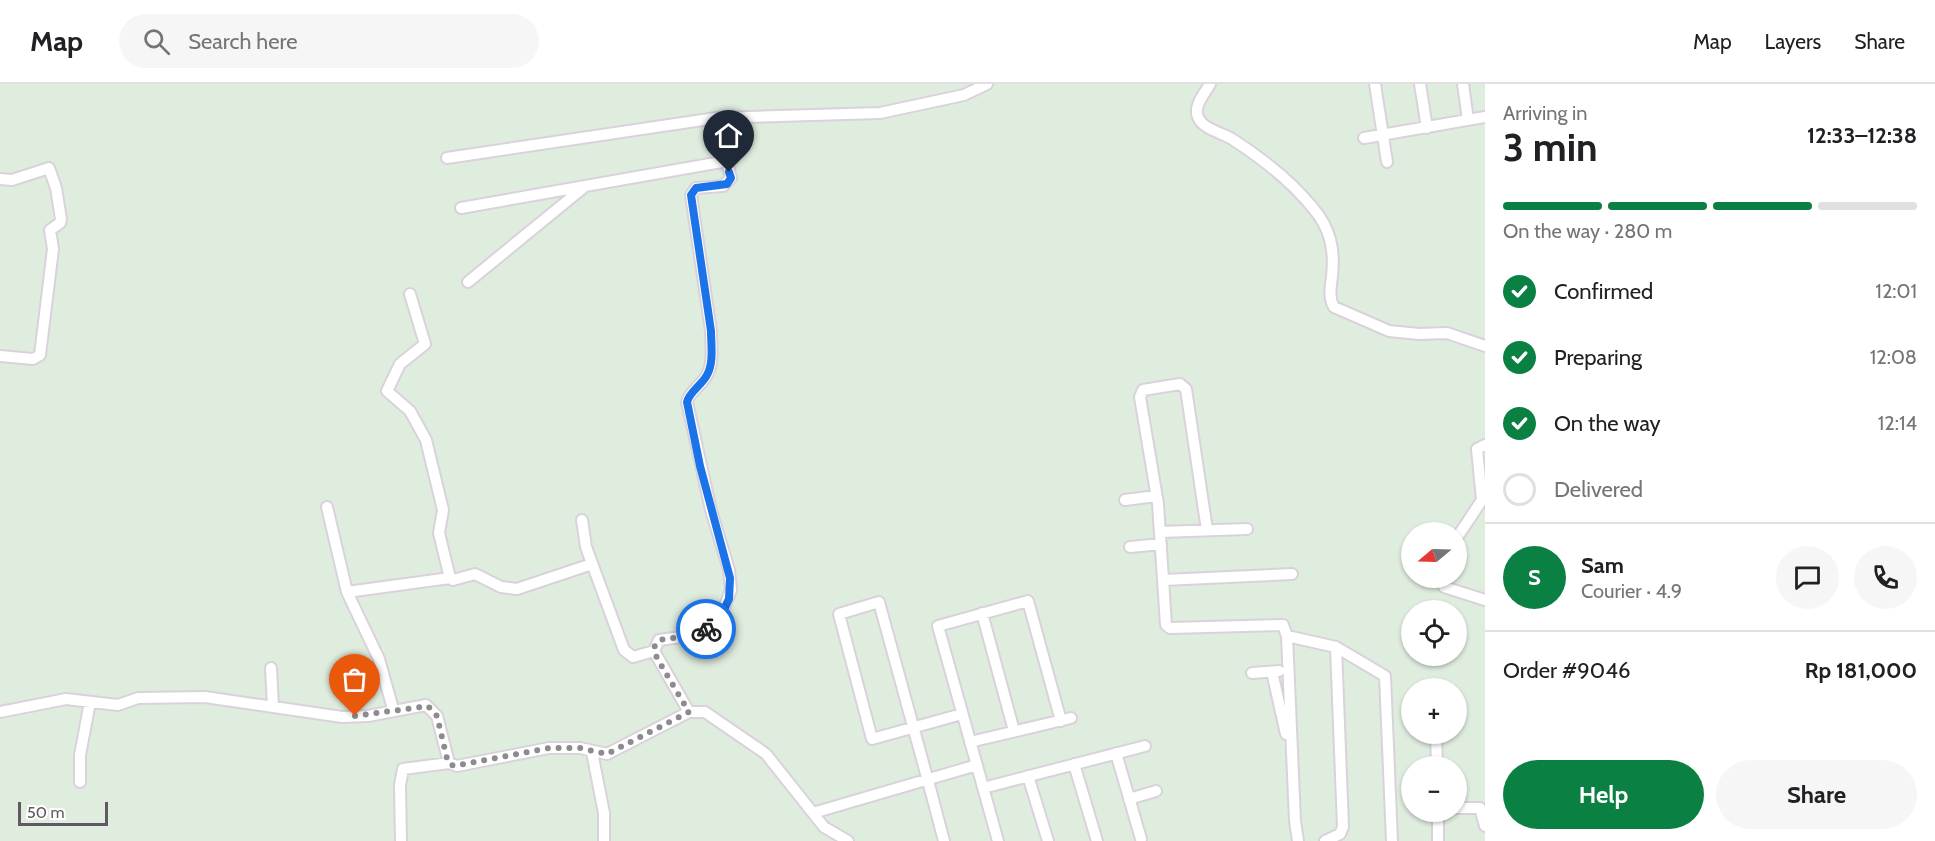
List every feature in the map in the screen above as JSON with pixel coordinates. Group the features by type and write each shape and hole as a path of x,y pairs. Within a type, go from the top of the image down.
{"street":[{"path":"447,158 716,118 880,113 964,95 987,84"},
{"path":"1210,84 1199,102 1197,115 1200,121 1232,139 1273,171 1312,207 1327,227 1332,243 1330,300 1334,307 1389,331 1419,334 1447,333 1485,346"},
{"path":"1375,84 1387,162"},
{"path":"1420,84 1427,128"},
{"path":"1463,84 1468,120"},
{"path":"1364,138 1383,137 1485,117"},
{"path":"582,520 592,564 626,652 633,657 654,651 659,640 689,636 706,629 721,616 731,590 729,570 711,510 687,402 688,397 709,372 711,352 711,331 691,195 696,188 727,184 731,178 716,118"},
{"path":"461,208 726,161"},
{"path":"0,179 12,180 49,168 56,188 61,219 60,223 50,230 53,249 40,355 33,359 0,356"},
{"path":"468,282 586,186"},
{"path":"410,294 425,342 423,347 400,364 387,391 410,411 426,440 443,510 439,533 450,578"},
{"path":"1208,530 1187,393 1184,386 1180,384 1143,390 1140,394 1156,496 1168,627 1277,624 1286,627 1298,841"},
{"path":"1467,522 1482,500 1477,449 1485,445"},
{"path":"1125,500 1156,496"},
{"path":"327,507 347,592 379,659 393,709"},
{"path":"1160,532 1247,529"},
{"path":"1130,547 1161,544"},
{"path":"347,592 476,574 501,587 517,589 592,564"},
{"path":"1164,580 1292,574"},
{"path":"1447,588 1485,600"},
{"path":"970,742 1066,720 1028,601 938,626 962,714 998,841"},
{"path":"944,841 913,726 879,602 839,614 872,739 913,726 962,714"},
{"path":"982,613 1014,731"},
{"path":"1287,636 1336,646 1387,678 1392,841"},
{"path":"1325,841 1340,834 1343,827 1336,646"},
{"path":"654,651 689,712"},
{"path":"272,668 273,707"},
{"path":"1252,673 1289,671"},
{"path":"1272,672 1293,761"},
{"path":"0,712 66,699 118,705 138,698 205,697 342,717 368,716 393,709 423,705 434,710 448,763"},
{"path":"80,782 80,754 90,702"},
{"path":"401,841 400,784 403,769 448,763 457,766 549,748 580,748 602,755 614,752 689,712 705,712 766,754 824,827 848,841"},
{"path":"983,788 1145,746"},
{"path":"592,752 604,813 604,841"},
{"path":"1116,753 1141,840"},
{"path":"1074,764 1097,841"},
{"path":"813,813 977,765"},
{"path":"1028,776 1048,841"},
{"path":"1129,799 1156,791"},
{"path":"1467,808 1480,808 1485,826"},
{"path":"1438,822 1438,841"}],"way so far":[{"path":"355,716 428,706 437,716 448,763 454,766 549,748 580,748 602,755 607,754 689,712 658,660 654,651 655,645 659,640 689,636 706,629"}],"route":[{"path":"706,629 721,616 731,590 729,570 711,510 687,402 688,397 703,382 709,372 711,352 711,331 691,195 696,188 727,184 731,178 729,172"}]}
